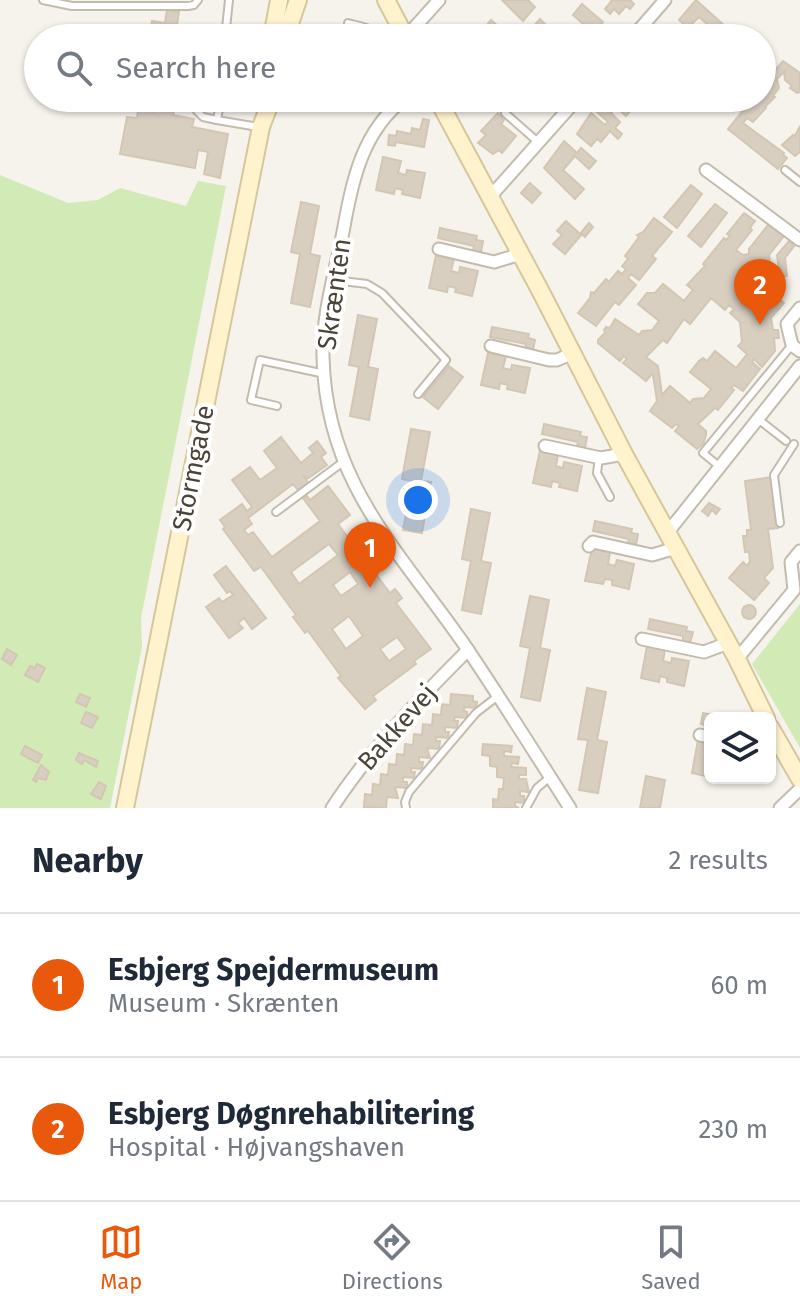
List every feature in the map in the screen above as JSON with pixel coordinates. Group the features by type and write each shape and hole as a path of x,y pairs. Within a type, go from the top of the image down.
{"street":[{"path":"275,24 279,0"},
{"path":"286,24 289,0"},
{"path":"290,24 298,0"},
{"path":"386,0 399,24"},
{"path":"418,24 439,0"},
{"path":"644,24 665,0"},
{"name":"Stormgade","path":"125,808 262,112"},
{"name":"Stormgade","path":"261,127 267,112"},
{"name":"Skrænten","path":"389,112 362,152 351,189 325,322 323,356 332,421 343,462 372,518 468,650 570,808"},
{"path":"444,112 763,712"},
{"path":"490,197 566,112"},
{"path":"706,170 800,240"},
{"path":"439,249 494,262 521,254"},
{"path":"796,348 787,324 800,308"},
{"path":"491,346 549,360 573,353"},
{"path":"668,532 800,366"},
{"path":"545,446 599,457 624,454"},
{"path":"589,546 593,542 652,555 676,548"},
{"path":"737,659 794,590 791,562 800,551"},
{"path":"642,639 704,652 728,643"},
{"name":"Bakkevej","path":"332,808 348,784 423,695 468,650"},
{"path":"776,743 800,779"},
{"path":"780,808 800,789"}],"lane":[{"path":"43,0 188,6 198,0"},
{"path":"226,24 229,0"},
{"path":"198,112 203,117 261,127"},
{"path":"217,120 218,112"},
{"path":"505,113 539,143"},
{"path":"785,170 800,182"},
{"path":"334,280 367,284 382,293 446,360 418,394"},
{"path":"720,467 703,453 796,348"},
{"path":"277,406 251,400 260,360 325,374"},
{"path":"758,419 790,442 774,475 780,523"},
{"path":"599,457 597,473 610,497"},
{"path":"276,512 343,462"},
{"path":"406,808 409,792 476,713 498,696"},
{"path":"526,808 537,788 550,777"}],"green space":[{"path":"0,175 68,203 98,200 120,188 186,206 198,181 226,186 141,618 142,647 110,808 0,808"},
{"path":"800,604 800,748 752,664"}],"building":[{"path":"502,0 528,0 535,7 523,21"},
{"path":"612,0 630,0 634,4 630,9 626,6 619,14 614,9 610,14 605,9"},
{"path":"696,0 723,24 707,24 699,17 692,24 684,24 679,20"},
{"path":"582,4 603,22 583,24 573,15"},
{"path":"167,10 179,12 177,24 151,24 152,21 165,23"},
{"path":"783,61 800,73 800,92 790,88 792,86 785,80 784,72 777,79 779,88 776,92 776,69"},
{"path":"138,112 174,112 173,115 194,119 192,127 228,134 220,178 204,174 208,152 198,150 195,168 120,154 127,117 137,118"},
{"path":"597,112 612,112 620,122 615,128 622,134 618,139 610,131 601,142 597,139 591,146 577,134 591,113 605,125 608,122"},
{"path":"742,112 762,112 753,122 747,118 743,123 787,158 778,169 728,129"},
{"path":"498,113 504,120 501,124 516,136 502,153 499,150 493,154 478,143 486,135 481,131"},
{"path":"423,119 429,120 424,147 396,142 395,146 388,145 389,135 396,136 397,131 411,134 412,128 420,130"},
{"path":"800,126 800,152 795,156 782,145 795,136"},
{"path":"564,141 577,153 581,148 596,161 589,169 575,156 563,170 584,189 575,199 544,168"},
{"path":"383,157 401,161 398,173 406,175 407,170 425,173 420,198 402,194 403,190 395,188 394,194 376,190"},
{"path":"530,183 541,193 532,203 521,193"},
{"path":"691,185 702,194 677,228 664,217"},
{"path":"301,202 319,206 310,254 320,256 310,307 291,303 300,254 291,252"},
{"path":"715,204 727,213 701,247 688,236"},
{"path":"744,213 755,221 750,228 752,230 736,250 743,255 749,254 749,249 768,225 784,236 769,255 773,285 768,295 770,297 772,294 784,303 771,318 773,330 778,330 779,338 774,338 775,351 762,367 754,359 752,362 760,369 743,391 734,385 731,388 734,390 718,410 715,408 698,424 706,435 697,449 675,431 679,426 676,424 672,428 650,411 657,401 653,375 646,381 623,363 627,359 624,356 620,361 598,340 615,319 639,335 642,331 652,330 659,321 638,304 647,293 655,293 663,284 684,301 693,290 687,285 724,238 726,240 730,236 727,234","holes":["711,298 725,310 729,305 734,309 730,313 740,322 742,342 738,346 747,354 736,368 715,351 707,361 703,358 699,361 690,372 711,389 704,398 693,399 690,403 670,386 662,395 658,366 646,357 663,340 667,343 684,319 690,324"]},
{"path":"654,218 672,232 652,256 656,259 639,280 631,274 628,278 636,285 619,305 615,302 596,326 578,313 591,292 594,293 606,279 609,282 618,271 622,274 626,269 622,266 628,259 625,256 639,237 637,235"},
{"path":"566,221 580,234 589,223 593,227 585,237 582,234 565,254 553,244 562,235 557,231"},
{"path":"440,228 477,236 476,240 483,241 481,252 473,250 474,246 438,238"},
{"path":"789,241 794,246 785,258 787,276 780,277 777,255"},
{"path":"436,255 454,259 451,271 459,273 460,267 478,271 472,296 455,292 456,288 448,286 447,292 429,288"},
{"path":"358,315 377,319 368,367 378,369 369,420 350,416 359,367 349,365"},
{"path":"492,327 529,334 528,338 535,340 533,350 525,349 526,344 490,337"},
{"path":"488,353 506,356 503,368 511,370 512,365 530,368 525,393 507,389 508,385 500,383 499,389 481,385"},
{"path":"449,366 463,377 438,409 423,397"},
{"path":"544,424 581,432 580,436 587,437 585,448 577,446 578,442 542,434"},
{"path":"411,429 430,432 421,481 431,482 422,533 403,530 412,481 402,479"},
{"path":"281,437 301,463 313,453 309,448 317,441 326,453 321,457 327,465 307,479 303,475 308,483 298,490 293,484 248,518 252,524 244,530 248,535 253,532 272,557 320,521 303,498 307,496 310,500 328,486 350,515 338,524 390,593 395,589 402,598 396,603 431,649 373,696 376,700 365,709 338,678 341,676 308,631 305,633 293,617 296,615 261,567 254,571 223,529 225,527 220,520 242,504 247,511 252,507 232,480 250,467 260,480 277,468 264,451","holes":["329,544 338,555 299,584 291,572","350,572 358,584 341,596 333,585","349,616 363,636 346,649 332,629","397,637 406,649 389,661 380,649"]},
{"path":"540,450 558,454 556,466 563,468 564,462 582,466 577,491 559,487 560,483 552,481 551,487 533,483"},
{"path":"772,477 778,528 768,529 773,568 764,578 769,583 754,600 729,578 743,562 747,566 750,561 743,536 751,530 745,481"},
{"path":"709,503 720,509 716,514 712,510 708,516 702,511"},
{"path":"471,509 490,513 481,561 491,563 481,614 462,610 471,561 462,559"},
{"path":"595,521 632,529 631,533 638,534 636,545 628,543 629,539 593,531"},
{"path":"592,548 610,552 608,564 615,566 617,560 634,564 629,589 612,585 612,580 605,579 603,584 585,581"},
{"path":"226,566 266,618 252,629 244,618 238,623 243,628 229,638 206,607 219,598 222,602 233,595 230,591 227,593 214,575"},
{"path":"530,596 549,600 540,648 550,650 540,701 521,697 530,648 520,646"},
{"path":"749,605 756,612 749,619 742,612"},
{"path":"650,619 687,627 686,631 693,632 690,643 683,641 683,636 648,629"},
{"path":"647,646 665,649 663,661 671,663 672,658 689,661 684,686 667,682 667,678 660,676 659,682 641,678"},
{"path":"7,649 17,655 11,665 2,659"},
{"path":"37,664 45,668 38,682 25,675 30,666 35,668"},
{"path":"587,688 606,692 597,740 607,742 598,793 579,790 588,740 578,739"},
{"path":"80,694 90,698 86,707 76,702"},
{"path":"451,694 473,696 473,701 477,702 476,708 464,707 467,718 455,717 457,728 445,727 445,732 449,732 448,738 436,737 436,741 440,741 439,749 427,748 430,758 419,757 419,762 423,762 422,769 411,768 411,772 415,772 414,778 403,777 407,788 395,787 398,798 387,797 386,808 364,807 365,794 372,795 373,784 380,785 381,774 388,775 389,764 396,765 397,754 404,755 405,744 413,745 414,734 422,735 423,724 432,725 433,714 441,715 442,704 450,705"},
{"path":"86,712 98,717 92,728 81,723"},
{"path":"698,740 704,742 704,776 692,773"},
{"path":"483,744 512,746 511,752 504,751 504,756 519,757 518,764 512,763 511,767 526,768 526,775 519,775 519,779 526,779 529,792 520,791 524,803 515,802 519,808 493,808 493,799 498,800 504,778 497,777 497,767 490,766 490,756 482,755"},
{"path":"25,746 42,755 38,763 21,754"},
{"path":"79,753 98,761 96,767 84,760 82,764 76,760"},
{"path":"41,765 49,772 46,780 38,778 36,782 33,780"},
{"path":"646,776 665,780 660,808 640,808"},
{"path":"99,782 106,786 101,799 91,794"}],"place":[{"name":"Esbjerg Døgnrehabilitering","path":"760,325"},
{"name":"Esbjerg Spejdermuseum","path":"370,588"}]}
